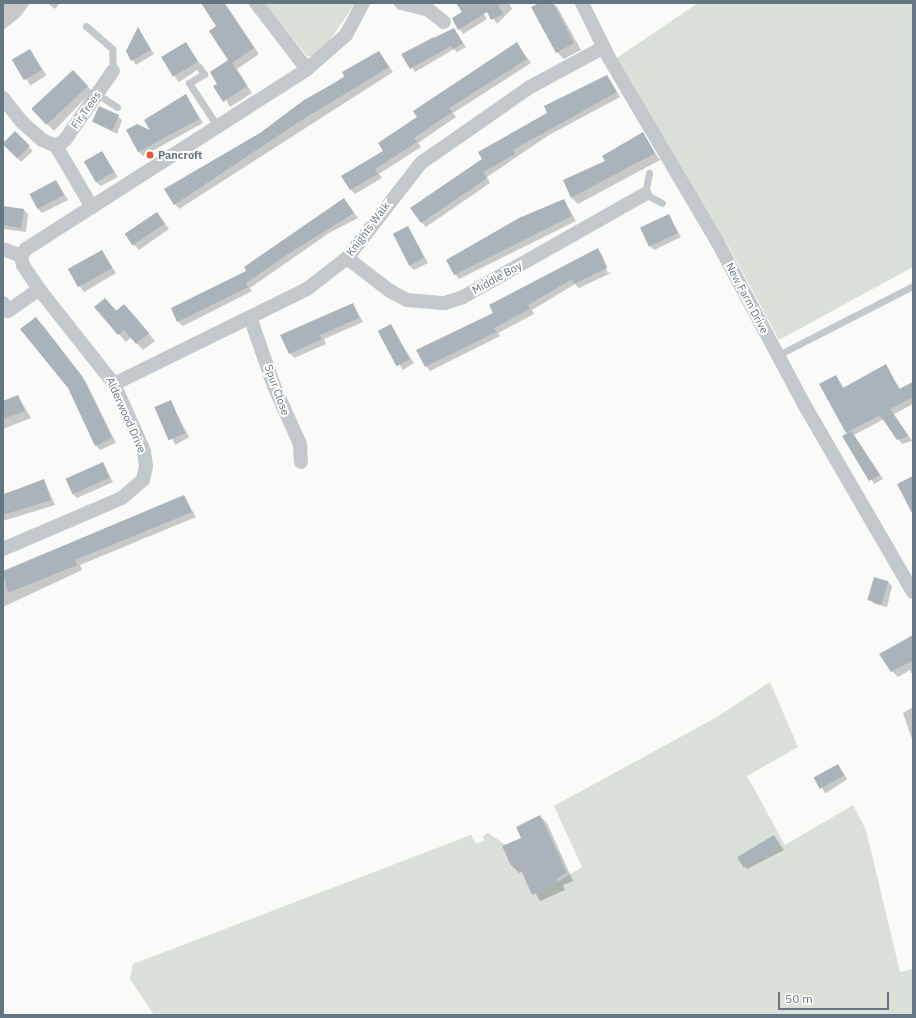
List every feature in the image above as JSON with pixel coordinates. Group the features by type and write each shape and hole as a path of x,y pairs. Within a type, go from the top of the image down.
{"street":[{"path":"256,3 307,69"},
{"path":"3,248 21,256 26,249 307,69 346,35 363,3"},
{"path":"401,3 429,10 444,22"},
{"name":"New Farm Drive","path":"582,3 604,47 718,243 748,303 913,592"},
{"name":"Knights Walk","path":"114,384 307,289 347,258 421,163 530,87 604,47"},
{"name":"Fir Trees","path":"56,146 65,140 113,71"},
{"path":"3,100 42,140 56,146 92,207"},
{"name":"Middle Boy","path":"347,258 390,291 407,300 445,303 463,297 645,194"},
{"name":"Alderwood Drive","path":"3,548 122,498 144,480 144,451 114,384 39,289 22,265 21,256"},
{"path":"5,310 39,289"},
{"name":"Spur Close","path":"250,317 274,386 300,444 301,462"}],"lane":[{"path":"86,26 112,50 113,71"},
{"path":"199,66 204,74 188,83 218,127"},
{"path":"97,94 117,106"},
{"path":"649,173 645,194 662,203"},
{"path":"778,355 913,286"}],"shaded area":[{"path":"264,3 355,3 331,39 312,56 307,56"},
{"path":"698,3 913,3 913,267 779,340 729,247 682,176 615,59"},
{"path":"770,682 798,747 747,776 785,845 853,805 866,830 900,972 913,969 913,1015 154,1015 130,979 133,964 471,835 476,844 484,841 483,836 488,833 506,845 502,846 511,866 518,863 544,890 582,867 554,806 717,717"}],"building":[{"path":"201,3 224,3 254,48 232,63 247,86 223,102 213,86 217,84 210,72 228,60 209,31 216,26"},
{"path":"456,3 502,3 498,5 503,14 491,20 487,12 458,30 452,18 462,12"},
{"path":"539,3 553,3 574,43 556,53 531,7"},
{"path":"138,27 151,50 131,61 126,51"},
{"path":"454,28 463,43 453,49 451,46 410,69 401,54"},
{"path":"186,42 198,62 173,77 161,57"},
{"path":"517,42 527,59 449,108 452,112 414,138 417,142 375,169 378,174 350,190 341,176 383,151 378,143 417,117 413,111"},
{"path":"30,49 42,70 24,80 12,60"},
{"path":"379,51 389,67 297,123 174,205 164,189 260,133 304,100 345,77 342,72"},
{"path":"73,70 88,86 46,125 31,109"},
{"path":"607,75 617,92 513,150 515,154 483,172 487,178 421,223 410,208 482,159 478,152 547,113 544,106"},
{"path":"186,94 199,119 138,152 126,130 137,124 150,130 144,120"},
{"path":"99,106 119,115 112,130 92,122"},
{"path":"15,131 30,146 17,159 3,144"},
{"path":"643,132 655,153 571,198 563,180 605,161 602,156"},
{"path":"102,151 114,172 96,182 84,162"},
{"path":"56,180 64,195 37,209 30,194"},
{"path":"344,198 354,213 288,254 246,283 248,287 177,322 171,308 246,271 244,267"},
{"path":"564,199 572,216 454,275 446,260 519,218"},
{"path":"3,206 24,209 21,228 3,225"},
{"path":"157,212 165,224 132,245 125,234"},
{"path":"669,214 678,233 649,247 640,228"},
{"path":"408,226 424,258 409,266 393,234"},
{"path":"598,248 607,268 574,284 572,279 528,305 530,309 494,328 496,332 425,367 416,350 493,313 489,305"},
{"path":"102,250 112,268 78,287 68,269"},
{"path":"105,298 116,311 124,304 149,333 136,344 124,330 118,335 94,307"},
{"path":"353,303 359,318 320,335 322,339 289,354 280,335"},
{"path":"36,317 82,376 112,438 95,446 68,388 20,329"},
{"path":"391,324 410,359 397,366 378,331"},
{"path":"886,364 899,389 913,382 913,397 890,409 908,436 897,440 880,415 846,433 819,384 836,375 843,388"},
{"path":"18,395 25,411 3,419 3,401"},
{"path":"171,400 185,433 168,440 154,407"},
{"path":"851,431 880,475 869,481 842,436"},
{"path":"103,462 110,478 72,494 66,479"},
{"path":"913,476 913,515 897,484"},
{"path":"44,479 51,500 3,515 3,495"},
{"path":"184,495 192,512 75,560 77,565 8,593 3,571"},
{"path":"874,577 888,581 882,604 867,600"},
{"path":"913,635 913,660 891,672 879,654"},
{"path":"838,764 844,775 820,789 814,778"},
{"path":"540,815 567,873 557,878 558,883 532,895 518,863 511,866 502,846 521,838 516,827"},
{"path":"774,835 780,845 743,867 737,857"}],"place":[{"name":"Pancroft","path":"150,155"}]}
